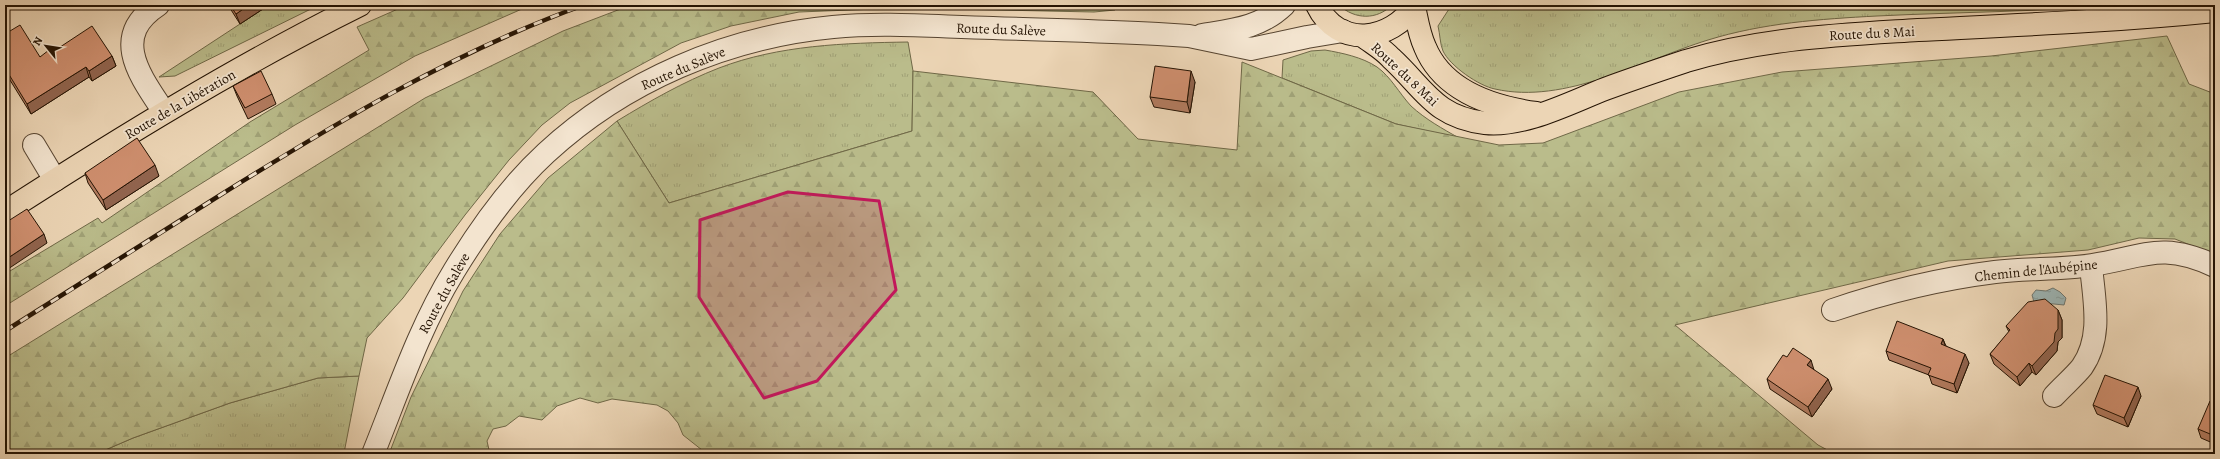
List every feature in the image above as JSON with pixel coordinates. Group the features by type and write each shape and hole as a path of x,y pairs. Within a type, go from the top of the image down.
{"main road":[{"name":"Route de la Libération","path":"5,212 164,112 265,55 360,5"},
{"name":"Route du 8 Mai","path":"1317,5 1326,18 1391,57 1430,100 1459,117 1499,124 1525,119 1662,68 1721,52 1774,42 1854,33 2152,17 2215,11"},
{"name":"Route du 8 Mai","path":"1415,6 1425,48 1437,66 1452,81 1481,99 1506,107 1541,113"},
{"path":"1353,33 1388,32 1408,16 1415,6"}],"street":[{"path":"158,5 144,16 137,26 133,38 132,51 139,74 164,112"},
{"name":"Route du Salève","path":"1189,36 1248,28 1270,17 1284,5"},
{"name":"Route du Salève","path":"373,454 427,322 453,273 482,228 512,190 544,155 604,108 650,81 703,57 735,46 779,35 833,27 932,26 1136,32 1189,36 1251,49 1307,37 1353,33"},
{"path":"34,145 55,180"},
{"name":"Chemin de l'Aubépine","path":"1833,310 1904,288 1995,272 2091,266 2156,252 2174,252 2215,266"},
{"path":"2054,396 2081,368 2090,353 2094,339 2096,324 2091,266"}],"highlighted area":[{"path":"788,192 879,201 896,290 817,381 764,398 699,297 700,220"}],"green space":[{"path":"269,5 319,5 175,76 159,77"},
{"path":"407,5 531,5 415,56 295,125 5,306 5,274 98,218 102,223 250,122 369,50 357,27"},
{"path":"631,5 1117,5 1115,10 1094,12 902,8 799,12 731,26 681,43 570,103 542,125 509,160 465,215 403,298 367,338 359,376 318,378 230,403 133,438 96,454 5,454 5,358 425,98 563,31"},
{"path":"1339,5 1392,5 1386,10 1373,16 1359,16 1345,10"},
{"path":"1458,5 2117,5 2057,9 1856,17 1813,20 1771,26 1729,34 1708,40 1630,69 1576,86 1549,91 1522,92 1495,89 1481,84 1458,69 1447,57 1442,48 1438,26 1449,9"},
{"path":"2167,36 2189,84 2215,94 2215,255 2175,239 2139,238 2088,250 1948,261 1675,325 1818,445 1835,454 707,454 683,435 678,423 668,411 657,405 612,399 598,403 580,398 557,406 542,420 519,416 506,426 493,429 487,441 490,454 389,454 411,397 463,291 500,234 548,178 617,121 669,203 912,131 913,71 1093,92 1138,139 1237,150 1242,62 1396,124 1499,145 1543,143 1679,92 1782,72 1991,56"},
{"path":"908,42 913,71 912,131 669,203 617,121 654,99 706,73 742,60 765,54 812,47 860,43"},
{"path":"1325,50 1358,58 1377,67 1387,75 1416,111 1434,124 1459,138 1396,124 1282,78 1283,60 1311,51"},
{"path":"359,376 344,453 96,454 133,438 230,403 318,378"}],"water":[{"path":"2053,288 2066,298 2064,305 2034,302 2032,295 2036,290 2046,291"}],"building":[{"path":"230,5 249,5 236,14"},
{"path":"20,25 40,57 49,50 51,53 92,26 112,56 89,71 86,67 27,104 5,68 5,34"},
{"path":"1155,66 1191,71 1187,102 1150,97"},
{"path":"261,71 272,94 245,108 233,86"},
{"path":"137,138 155,165 103,200 85,173"},
{"path":"27,209 44,234 5,260 5,223"},
{"path":"2045,299 2058,310 2058,329 2055,333 2054,342 2032,366 2029,363 2017,377 1990,354 2010,330 2006,326 2028,302"},
{"path":"1897,321 1943,339 1941,344 1965,354 1954,384 1928,375 1931,368 1886,351"},
{"path":"1793,348 1811,360 1807,365 1828,379 1808,407 1767,379 1783,355 1787,357"},
{"path":"2105,375 2138,387 2124,418 2093,405"},
{"path":"2210,401 2215,404 2215,436 2198,429"}],"railway":[{"path":"5,331 214,199 349,117 394,92 487,45 584,5"}]}
